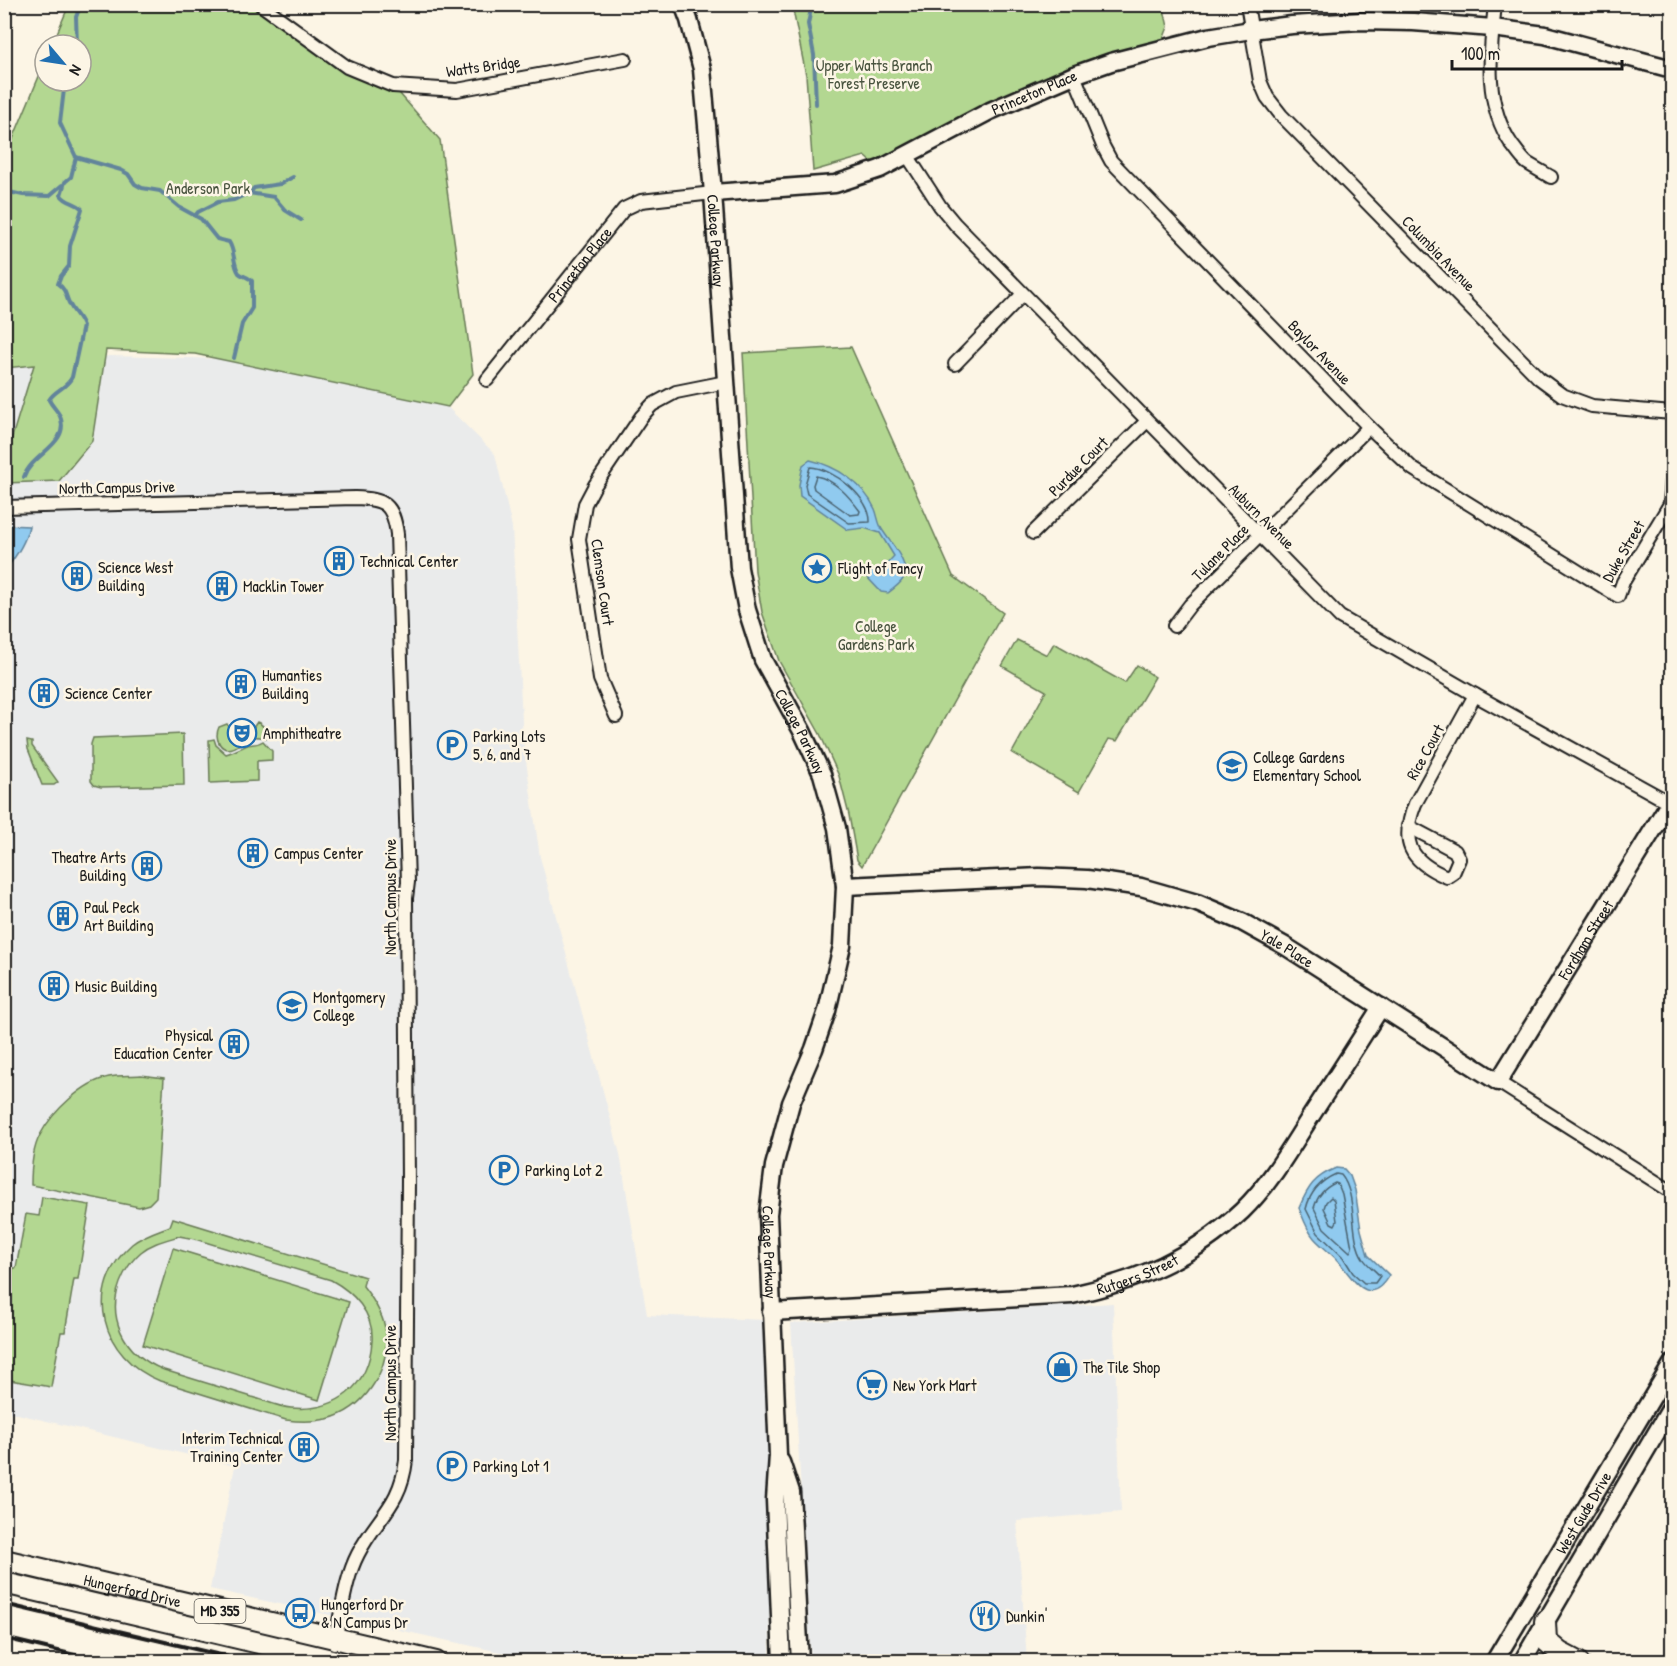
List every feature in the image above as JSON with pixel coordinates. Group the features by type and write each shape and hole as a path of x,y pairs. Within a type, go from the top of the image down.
{"main road":[{"name":"Hungerford Drive","path":"4,1560 436,1662"},
{"name":"Hungerford Drive","path":"4,1583 335,1660"},
{"path":"1545,1621 1546,1641 1559,1652 1578,1662"}],"street":[{"name":"Watts Bridge","path":"260,4 347,67 393,86 457,90 625,59"},
{"name":"College Parkway","path":"683,4 702,69 713,193 739,568 747,610 763,660 802,731 822,774 837,828 845,886 842,946 827,1011 791,1103 774,1166 768,1214 778,1455 775,1500 782,1662"},
{"name":"Columbia Avenue","path":"1247,4 1260,81 1267,97 1281,115 1539,378 1562,395 1592,406 1672,413"},
{"path":"1495,4 1490,77 1499,122 1519,154 1527,162 1551,177"},
{"name":"Princeton Place","path":"487,380 624,209 641,201 835,184 880,169 990,111 1110,62 1208,37 1251,30 1360,21 1413,21 1545,35 1672,69"},
{"name":"Baylor Avenue","path":"1074,75 1102,146 1111,161 1369,427 1413,469 1606,588"},
{"name":"Auburn Avenue","path":"907,155 947,215 1022,295 1340,618 1475,695 1672,802"},
{"path":"955,364 1022,295"},
{"name":"Clemson Court","path":"616,716 600,679 579,539 585,504 608,465 652,405 676,392 726,382"},
{"name":"Purdue Court","path":"1034,533 1146,422"},
{"name":"Tulane Place","path":"1174,626 1190,605 1369,427"},
{"name":"Duke Street","path":"1606,588 1618,596 1623,582 1670,504 1672,479"},
{"name":"North Campus Drive","path":"4,507 355,498 381,501 390,508 395,518 408,879 406,898 408,1188 406,1460 404,1477 398,1494 358,1554 349,1576 335,1638 335,1660"},
{"name":"Rice Court","path":"1408,826 1415,804 1475,695"},
{"name":"Fordham Street","path":"1498,1082 1672,802"},
{"path":"1408,826 1455,851 1459,860 1453,873 1446,877 1431,871 1418,861 1410,849 1407,836 1408,826"},
{"name":"Yale Place","path":"845,886 1039,877 1087,879 1141,887 1197,903 1242,922 1285,946 1672,1192"},
{"name":"Rutgers Street","path":"771,1311 1072,1295 1115,1285 1166,1265 1192,1250 1241,1212 1259,1192 1288,1153 1381,1008"},
{"name":"West Gude Drive","path":"1494,1662 1672,1364"},
{"name":"West Gude Drive","path":"1522,1662 1672,1406"},
{"name":"College Parkway","path":"778,1455 791,1492 801,1662"}],"shaded area":[{"name":"Montgomery College","path":"110,356 372,363 426,386 495,454 512,527 523,740 540,857 620,1154 647,1315 766,1320 770,1661 541,1661 210,1589 235,1466 5,1411 5,368"},
{"path":"1113,1303 1121,1512 1017,1521 1027,1661 811,1661 791,1323"}],"green space":[{"name":"Anderson Park","path":"69,5 260,5 347,67 393,86 440,140 473,374 448,407 195,354 106,350 92,441 59,481 5,483 5,460 34,365 5,368 5,158 33,91 33,93 93,93 93,33 57,33"},
{"name":"Upper Watts Branch Forest Preserve","path":"792,5 1163,5 1168,27 1159,50 1111,62 880,169 865,156 813,171 806,75"},
{"name":"College Gardens Park","path":"851,347 953,576 1003,613 862,866 857,860 839,776 820,734 779,661 762,612 755,571 743,353"},
{"path":"1017,640 1047,655 1054,643 1125,683 1137,665 1155,677 1117,741 1109,739 1079,792 1012,753 1046,691 1002,666"},
{"path":"257,722 265,728 266,738 252,737 230,749 219,744 217,736 219,727 227,724 238,734 244,734 251,731"},
{"path":"183,734 184,785 101,787 94,785 91,781 93,738"},
{"path":"214,739 216,745 226,754 263,741 272,751 272,760 257,761 257,781 210,783 209,740"},
{"path":"27,741 32,742 32,746 58,782 54,785 42,785"},
{"path":"141,1075 164,1078 156,1197 149,1204 139,1207 31,1185 32,1159 37,1141 45,1126 69,1099 99,1080 113,1076"},
{"path":"42,1197 90,1205 78,1279 74,1279 65,1332 61,1332 51,1387 4,1379 5,1319 13,1268 16,1268 26,1214 39,1216"},
{"path":"173,1218 365,1277 363,1286 381,1315 386,1335 383,1362 372,1388 352,1407 327,1419 286,1420 160,1381 140,1370 124,1356 112,1339 105,1320 103,1301 107,1281 116,1262 132,1244 170,1226","holes":["179,1236 331,1280 354,1297 366,1313 372,1331 370,1357 357,1383 336,1401 322,1406 291,1408 164,1370 138,1354 128,1343 117,1318 118,1289 124,1274 136,1257 150,1246"]},
{"path":"173,1248 349,1302 319,1400 143,1345"}],"water":[{"path":"810,460 839,471 848,477 870,500 881,528 899,555 905,571 899,584 888,593 881,592 867,577 870,571 881,570 894,556 880,533 864,528 848,530 800,496 799,485 803,465"},
{"path":"5,525 29,526 20,549 5,570"},
{"path":"1336,1168 1344,1169 1350,1176 1368,1255 1389,1275 1375,1290 1362,1288 1314,1238 1299,1208 1305,1194 1313,1184 1322,1175"}],"waterway":[{"path":"77,33 76,17 81,4"},
{"path":"812,4 808,24 814,55 816,104"},
{"path":"24,477 28,469 60,434 62,426 60,416 49,400 72,377 83,326 58,284 69,266 70,246 82,209 61,195 65,182 71,177 76,157 60,123 64,93"},
{"path":"76,157 121,170 142,188 160,191 179,207 201,219 217,239 229,242 239,273 252,281 252,308 242,324 234,358"},
{"path":"250,193 254,188 280,184 293,177"},
{"path":"4,191 23,195 49,196 62,185"},
{"path":"195,216 198,212 218,202 234,200 249,193 274,197 285,210 301,220"}],"railway":[{"path":"4,1604 250,1662"},
{"path":"4,1638 104,1662"}],"place":[{"name":"Technical Center","path":"339,561"},
{"name":"Flight of Fancy","path":"817,568"},
{"name":"Science West Building","path":"77,576"},
{"name":"Macklin Tower","path":"222,586"},
{"name":"Humanties Building","path":"241,684"},
{"name":"Science Center","path":"44,693"},
{"name":"Amphitheatre","path":"242,733"},
{"name":"Parking Lots 5, 6, and 7","path":"452,745"},
{"name":"College Gardens Elementary School","path":"1232,766"},
{"name":"Campus Center","path":"253,853"},
{"name":"Theatre Arts Building","path":"147,866"},
{"name":"Paul Peck Art Building","path":"63,916"},
{"name":"Music Building","path":"54,986"},
{"name":"Montgomery College","path":"292,1006"},
{"name":"Physical Education Center","path":"234,1044"},
{"name":"Parking Lot 2","path":"504,1170"},
{"name":"The Tile Shop","path":"1062,1367"},
{"name":"New York Mart","path":"872,1385"},
{"name":"Interim Technical Training Center","path":"304,1447"},
{"name":"Parking Lot 1","path":"452,1466"},
{"name":"Hungerford Dr & N Campus Dr","path":"300,1613"},
{"name":"Dunkin'","path":"985,1616"}]}
